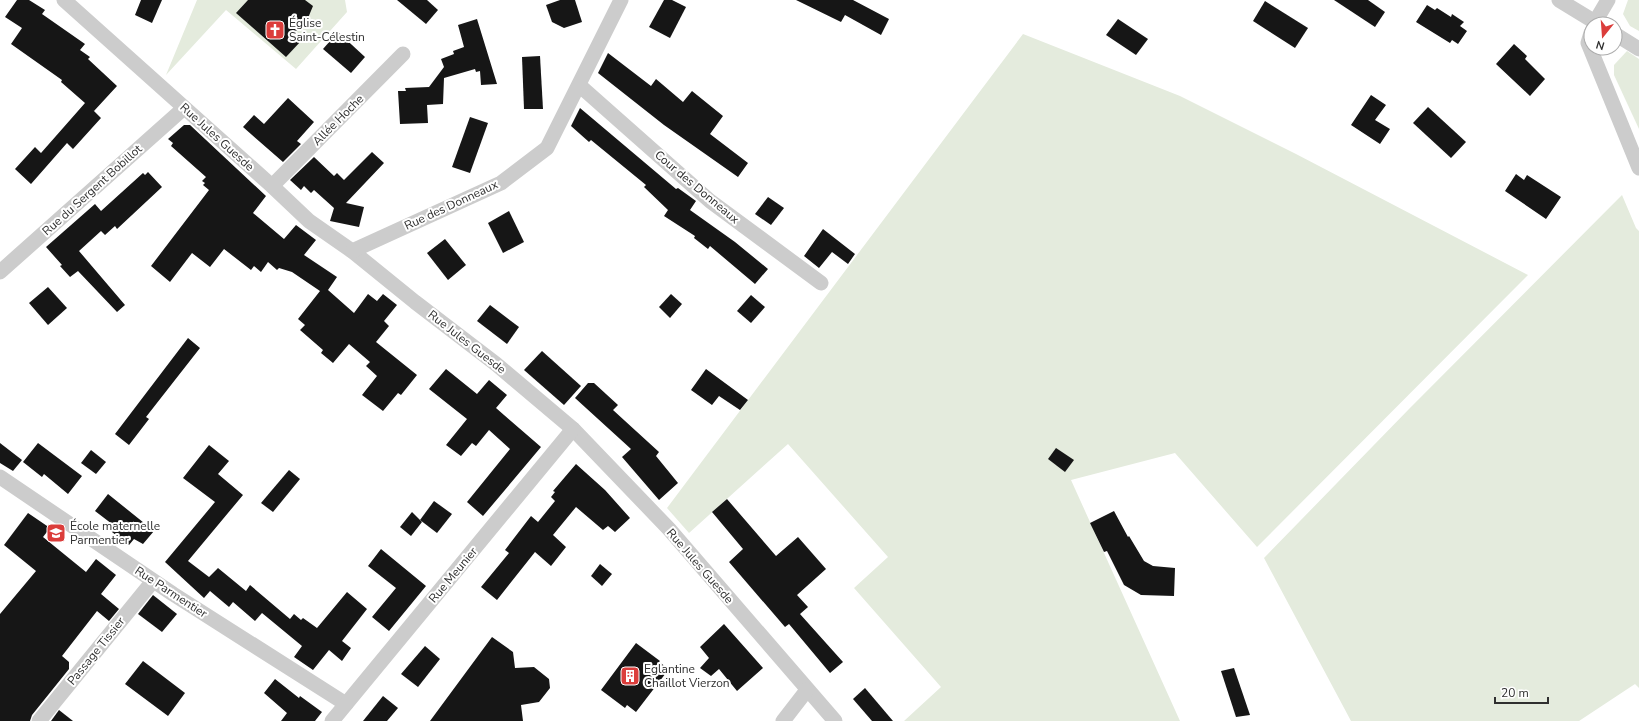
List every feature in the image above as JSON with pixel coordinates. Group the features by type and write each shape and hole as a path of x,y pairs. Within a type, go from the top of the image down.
{"street":[{"name":"Rue Jules Guesde","path":"64,0 272,186 309,221 352,251 415,302 496,364 573,429 669,529 835,721"},
{"name":"Rue des Donneaux","path":"352,251 501,183 547,148 621,0"},
{"path":"1559,0 1583,17"},
{"path":"1600,16 1608,0"},
{"path":"1623,39 1639,49"},
{"name":"Allée Hoche","path":"272,186 404,54"},
{"path":"1593,56 1639,168"},
{"name":"Cour des Donneaux","path":"579,85 710,201 821,283"},
{"name":"Rue du Sergent Bobillot","path":"0,272 184,108"},
{"name":"Rue Meunier","path":"332,721 573,429"},
{"name":"Rue Parmentier","path":"0,477 153,581 346,704"},
{"name":"Passage Tissier","path":"39,721 153,581"},
{"path":"782,721 807,690"}],"shaded area":[{"path":"197,0 345,0 347,12 296,69 226,10 166,75"},
{"path":"1628,0 1639,0 1639,31 1630,26 1623,14"},
{"path":"1023,34 1180,96 1296,154 1528,275 1257,547 1175,453 1071,480 1180,721 904,721 941,687 854,588 888,557 788,444 689,533 667,508"},
{"path":"1627,51 1639,59 1639,129 1614,75 1614,65"},
{"path":"1622,195 1636,228 1639,231 1639,688 1635,684 1579,721 1351,721 1264,558 1409,409"}],"building":[{"path":"17,0 29,0 45,10 42,14 85,44 80,50 90,57 88,59 117,86 94,111 101,118 73,149 67,143 31,184 15,169 35,147 41,153 85,103 61,82 62,80 11,44 22,28 5,17"},
{"path":"141,0 162,0 152,23 135,15"},
{"name":"Église Saint-Célestin","path":"248,0 305,0 313,6 308,18 293,34 301,41 286,57 236,13"},
{"path":"397,0 427,0 438,10 426,24"},
{"path":"560,0 575,0 582,22 564,28 552,22 546,5"},
{"path":"664,0 672,0 686,7 670,38 649,27"},
{"path":"796,0 853,0 889,19 881,35 845,15 841,22"},
{"path":"1334,0 1368,0 1385,12 1375,27"},
{"path":"1265,1 1308,28 1295,48 1253,21"},
{"path":"1427,5 1435,10 1437,8 1451,17 1452,14 1464,22 1460,26 1467,31 1458,44 1452,40 1450,43 1416,22"},
{"path":"477,19 497,84 481,85 480,71 476,72 475,69 444,78 443,104 427,105 428,123 400,124 398,91 406,91 405,88 429,87 444,67 441,59 454,54 453,51 464,47 458,25"},
{"path":"1118,19 1148,39 1136,55 1106,35"},
{"path":"338,32 365,57 351,73 323,49"},
{"path":"1514,44 1527,56 1525,59 1545,79 1530,96 1496,64"},
{"path":"608,53 651,86 656,79 683,102 692,91 723,116 710,134 748,163 738,177 664,125 598,73"},
{"path":"540,56 543,109 524,109 522,57"},
{"path":"1371,95 1386,105 1375,120 1390,129 1380,144 1351,125"},
{"path":"288,98 314,122 297,141 301,144 283,162 243,127 254,115 264,124"},
{"path":"1428,107 1466,142 1451,158 1413,123"},
{"path":"580,108 676,189 678,188 696,201 690,210 735,242 768,269 755,284 710,246 708,249 694,238 695,236 664,216 668,210 644,187 646,185 591,140 589,142 571,126"},
{"path":"470,117 488,123 470,173 452,167"},
{"path":"184,125 190,125 266,196 253,213 284,239 296,225 316,240 304,255 337,277 328,290 354,313 368,294 377,301 383,294 397,305 384,321 389,326 376,342 417,375 401,395 398,393 383,411 362,395 377,376 366,366 370,362 349,344 333,363 321,353 323,350 300,330 305,325 298,319 320,291 292,272 279,268 277,270 268,262 261,272 254,266 251,270 224,249 210,267 192,253 170,282 151,266 209,190 203,185 205,183 202,181 206,177 171,146 173,143 168,139"},
{"path":"372,152 384,163 346,203 364,207 359,227 330,221 334,208 314,190 311,193 304,186 301,190 290,180 314,157 334,176 337,173 344,180"},
{"path":"148,172 162,187 117,229 115,226 105,235 101,231 79,251 125,305 117,312 78,271 70,277 60,266 62,265 46,247 95,204 101,211 143,173 145,175"},
{"path":"1516,174 1524,180 1527,175 1561,197 1546,219 1505,191"},
{"path":"768,197 784,208 771,225 755,214"},
{"path":"509,211 524,242 503,253 488,223"},
{"path":"823,229 855,254 848,264 832,252 819,268 804,256"},
{"path":"445,239 466,265 448,280 427,253"},
{"path":"48,287 67,308 48,325 29,303"},
{"path":"671,294 682,304 670,318 659,307"},
{"path":"751,295 765,307 751,323 737,311"},
{"path":"490,305 519,327 507,344 477,321"},
{"path":"188,338 200,348 146,417 149,419 129,445 115,434"},
{"path":"542,351 581,386 564,405 524,370"},
{"path":"446,369 477,394 489,380 507,395 496,408 541,447 483,516 467,502 510,449 489,430 476,446 472,443 461,456 446,445 467,419 429,389"},
{"path":"706,369 748,400 740,410 719,396 712,405 691,390"},
{"path":"588,383 594,383 618,405 613,410 659,452 656,456 678,483 659,500 622,457 631,449 575,398"},
{"path":"0,443 22,460 13,471 0,463"},
{"path":"38,443 82,476 68,494 44,474 42,477 23,462"},
{"path":"209,445 229,461 218,474 243,495 188,561 209,577 218,568 246,591 250,585 290,619 294,614 301,620 303,618 317,628 347,592 367,609 342,641 351,648 342,661 329,650 313,670 294,657 302,646 262,613 255,621 233,602 229,607 210,591 204,598 165,562 215,502 183,478"},
{"path":"1056,448 1074,460 1065,472 1048,459"},
{"path":"91,450 106,462 96,474 81,463"},
{"path":"576,464 605,490 630,518 615,532 608,526 603,530 576,507 553,535 566,547 551,566 535,552 497,600 481,587 509,553 505,550 531,516 538,522 555,501 551,497 555,492 553,491"},
{"path":"289,470 300,479 273,512 261,503"},
{"path":"108,494 154,531 143,544 134,539 129,545 108,529 112,524 95,511"},
{"path":"727,499 776,556 798,537 826,569 797,595 808,607 800,614 843,662 830,673 789,624 785,627 729,562 743,549 712,512"},
{"path":"434,501 452,514 437,533 420,520"},
{"path":"1114,511 1128,537 1129,536 1144,561 1153,566 1175,568 1174,596 1141,595 1124,585 1107,551 1104,552 1090,523"},
{"path":"412,512 422,522 411,536 400,527"},
{"path":"28,513 50,528 43,537 86,572 96,559 116,575 101,594 119,609 109,621 97,611 62,656 69,662 69,669 32,715 30,721 0,721 0,614 36,571 4,545"},
{"path":"381,549 426,586 389,631 372,617 396,588 368,566"},
{"path":"600,564 612,574 602,586 591,576"},
{"path":"153,595 177,614 162,632 138,614"},
{"path":"724,624 763,668 737,691 719,669 711,676 700,668 709,658 700,647"},
{"path":"492,637 513,652 515,668 534,667 549,679 550,688 539,702 521,705 523,721 430,721"},
{"name":"Eglantine Chaillot Vierzon","path":"636,643 669,669 636,712 627,705 625,708 601,690"},
{"path":"425,646 440,659 418,687 401,674"},
{"path":"143,661 185,693 168,716 125,684"},
{"path":"1234,668 1250,715 1236,717 1221,671"},
{"path":"275,679 299,698 300,696 322,712 315,721 281,721 287,713 264,693"},
{"path":"865,688 893,721 872,721 853,699"},
{"path":"383,696 398,708 387,721 363,721"},
{"path":"59,710 73,721 51,721"}],"place":[{"name":"Église Saint-Célestin","path":"275,30"},
{"name":"École maternelle Parmentier","path":"56,533"},
{"name":"Eglantine Chaillot Vierzon","path":"630,676"}]}
